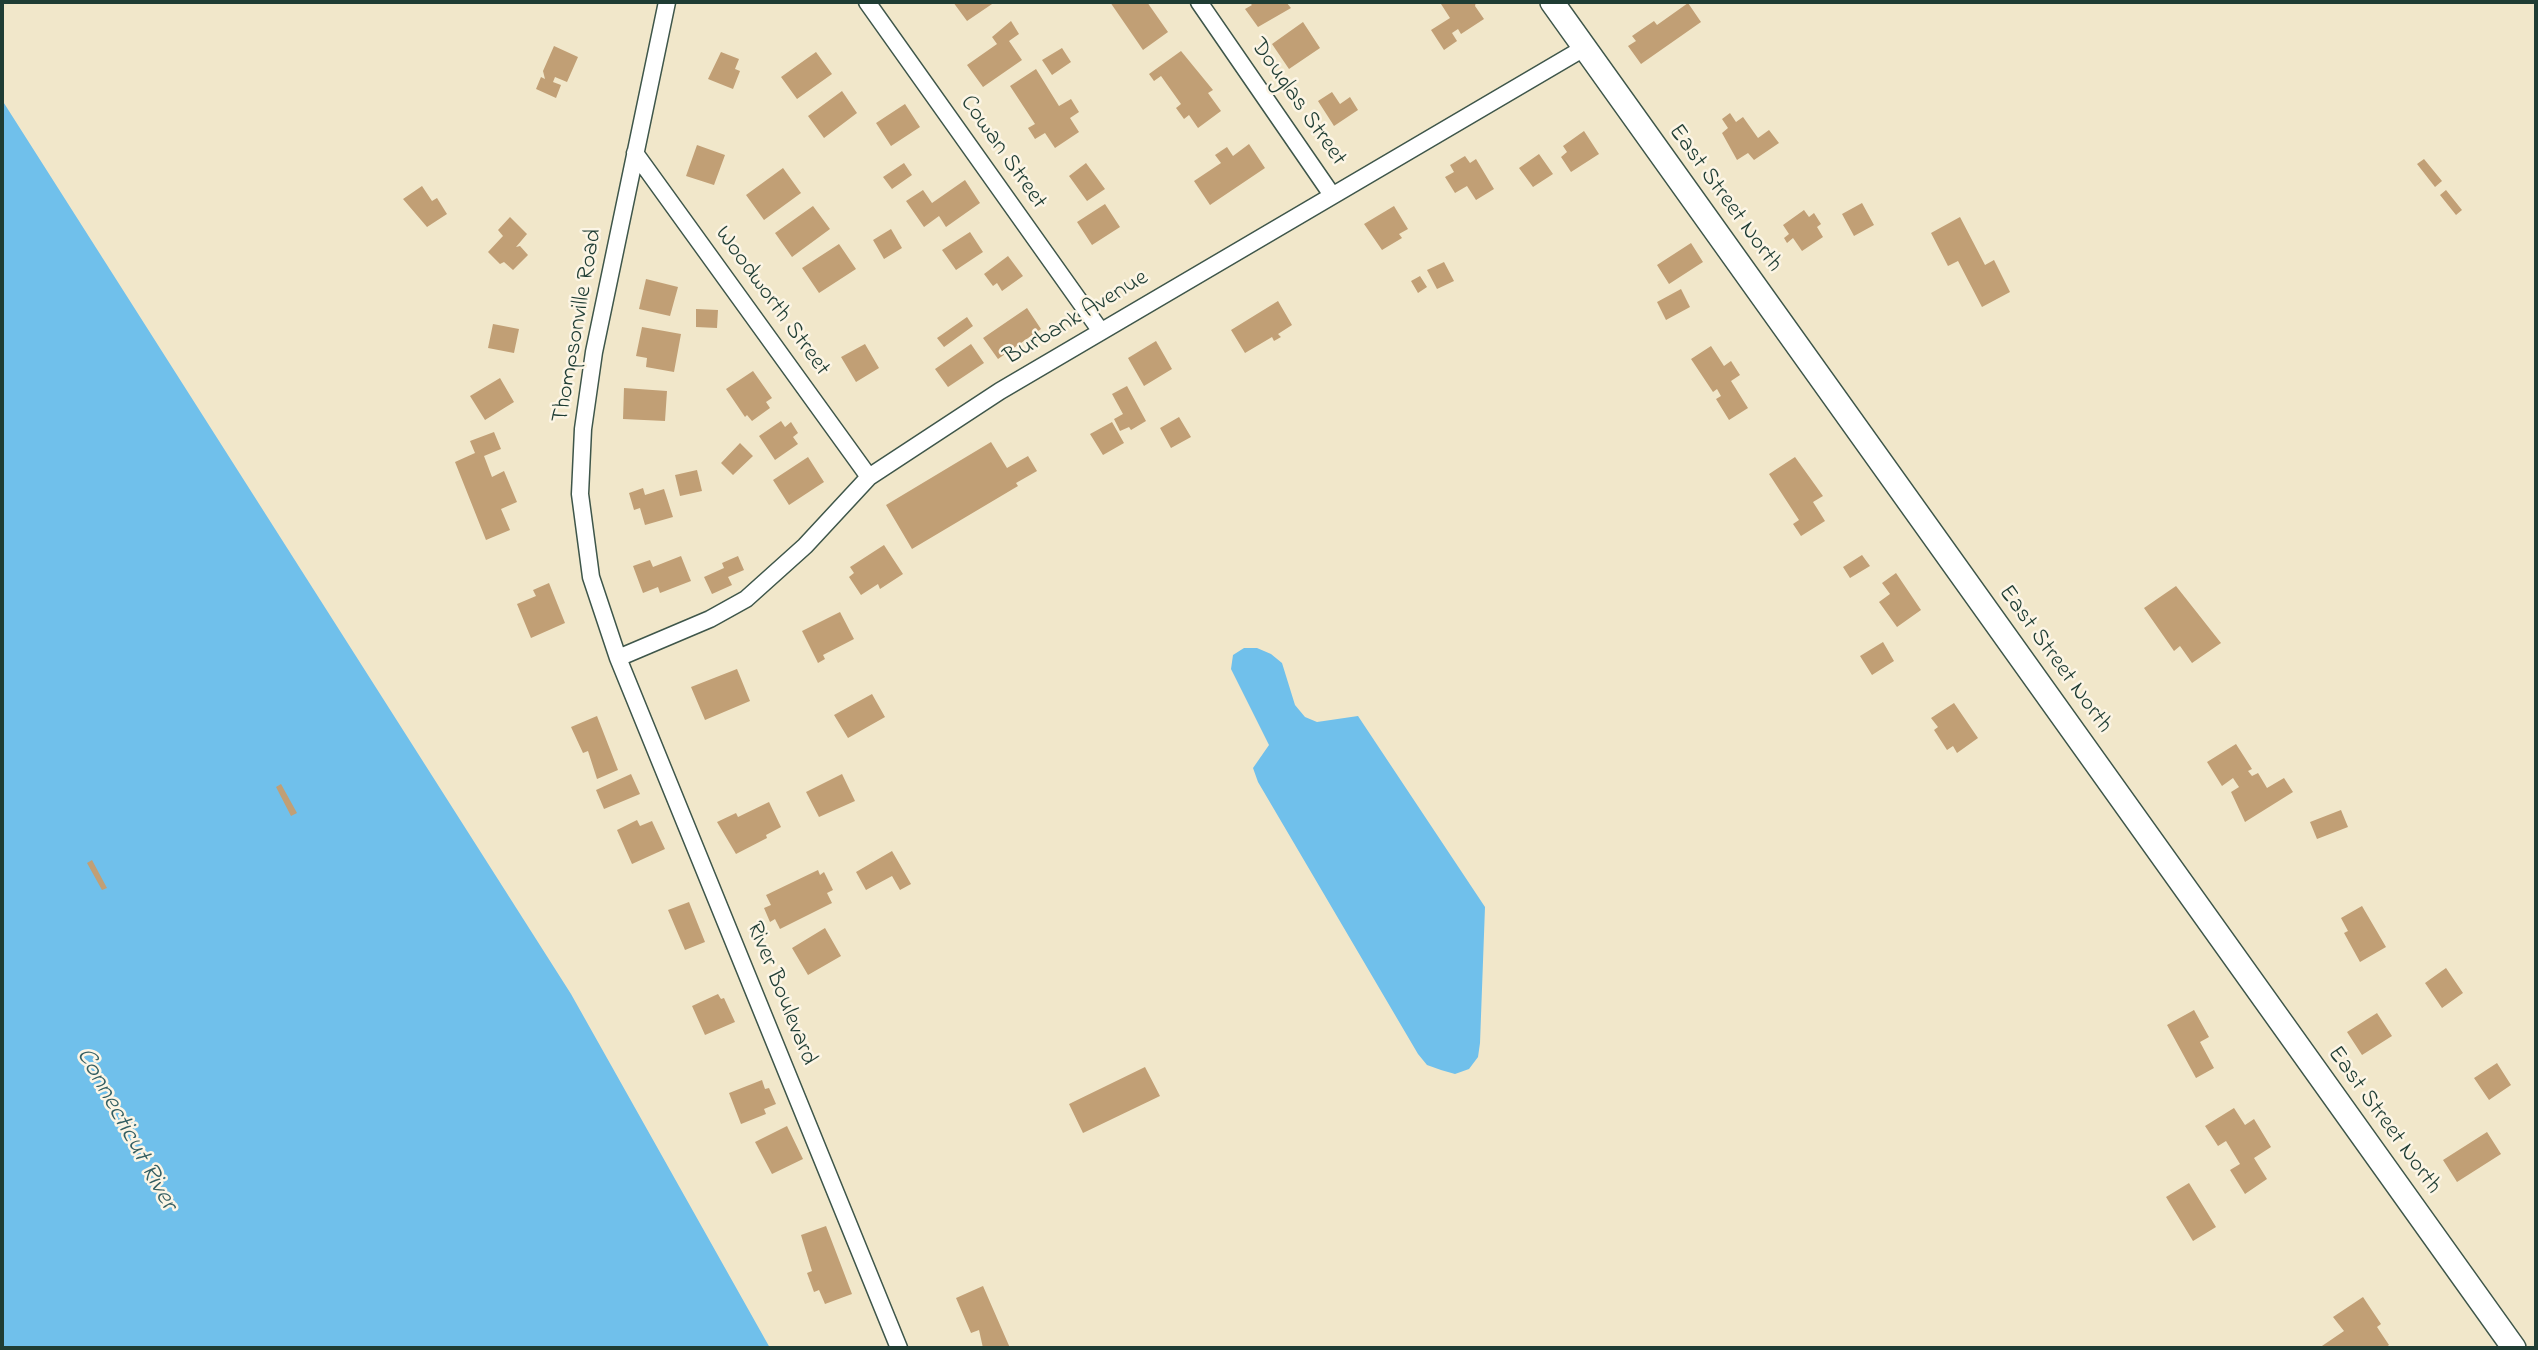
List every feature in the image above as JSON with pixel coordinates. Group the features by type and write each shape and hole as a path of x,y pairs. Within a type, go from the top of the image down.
{"main road":[{"name":"East Street North","path":"1552,2 2514,1348"}],"street":[{"name":"Thompsonville Road","path":"618,658 591,578 580,494 583,429 594,352 667,2"},
{"name":"Cowan Street","path":"867,2 1100,330"},
{"name":"Douglas Street","path":"1199,2 1332,195"},
{"name":"Burbank Avenue","path":"618,658 710,619 746,599 805,546 869,477 1100,330 1584,48"},
{"name":"Woodworth Street","path":"635,153 869,477"},
{"name":"River Boulevard","path":"618,658 899,1348"}],"water":[{"name":"Connecticut River","path":"2,100 571,994 770,1348 2,1348"},
{"path":"1244,648 1257,648 1282,663 1295,705 1305,717 1317,722 1358,716 1485,907 1480,1043 1478,1057 1469,1069 1455,1074 1441,1070 1427,1065 1418,1054 1258,782 1253,768 1269,745 1231,669 1233,655"}],"building":[{"path":"953,2 995,2 967,21"},
{"path":"1110,2 1147,2 1168,32 1143,50"},
{"path":"1249,2 1286,2 1291,8 1258,27 1245,9 1252,5"},
{"path":"1476,2 1475,6 1484,19 1461,34 1458,29 1452,33 1457,41 1444,50 1431,30 1450,18 1441,4"},
{"path":"1688,3 1701,22 1641,64 1628,46 1636,41 1632,36 1654,21 1657,25"},
{"path":"1011,21 1019,34 1009,41 1022,60 983,87 967,65 997,44 992,37"},
{"path":"1303,22 1320,48 1289,69 1272,44"},
{"path":"554,46 578,57 567,82 555,77 553,82 561,85 556,98 536,89 541,77 545,79 543,71"},
{"path":"1062,48 1071,62 1052,75 1042,60"},
{"path":"1181,51 1213,90 1208,93 1221,111 1198,128 1189,115 1184,119 1176,108 1181,104 1161,76 1154,81 1149,74"},
{"path":"721,52 739,59 735,69 740,71 733,89 708,79"},
{"path":"816,52 832,74 797,99 781,77"},
{"path":"1036,69 1059,106 1071,99 1079,112 1070,118 1079,132 1055,148 1045,133 1035,139 1028,128 1035,124 1010,86"},
{"path":"842,91 857,113 824,138 808,116"},
{"path":"1332,92 1340,104 1350,97 1358,110 1334,126 1318,101"},
{"path":"905,104 920,127 891,146 876,123"},
{"path":"1730,113 1736,122 1743,117 1758,138 1769,130 1779,143 1754,160 1748,153 1737,160 1722,133 1728,128 1722,119"},
{"path":"1584,131 1599,154 1571,172 1561,157 1567,152 1563,146"},
{"path":"1249,144 1265,168 1210,205 1194,181 1221,163 1215,155 1227,147 1233,156"},
{"path":"697,145 725,155 714,185 686,176"},
{"path":"1539,154 1553,174 1533,187 1519,168"},
{"path":"1465,156 1470,163 1476,159 1494,189 1476,200 1467,186 1455,193 1445,177 1454,172 1450,165"},
{"path":"2424,159 2442,181 2435,187 2417,164"},
{"path":"904,163 912,175 892,189 883,177"},
{"path":"1086,163 1105,189 1087,201 1069,176"},
{"path":"783,168 801,193 764,220 746,195"},
{"path":"965,180 980,203 946,227 939,216 924,227 906,201 923,190 932,203"},
{"path":"422,186 432,201 437,198 447,214 427,227 403,199"},
{"path":"2446,190 2462,210 2456,215 2440,195"},
{"path":"1862,203 1874,225 1854,236 1842,214"},
{"path":"1105,204 1120,227 1092,245 1077,222"},
{"path":"813,206 830,229 792,257 775,233"},
{"path":"1394,206 1408,229 1399,234 1402,238 1382,250 1364,224"},
{"path":"1804,210 1809,217 1814,213 1821,224 1817,227 1823,237 1802,251 1793,238 1787,243 1784,238 1789,234 1783,225"},
{"path":"510,217 527,234 516,247 520,246 528,255 513,270 504,262 500,264 488,252 503,236 498,230"},
{"path":"1960,217 1985,265 1994,260 2010,292 1982,307 1958,261 1948,266 1931,233"},
{"path":"891,229 902,248 884,259 873,240"},
{"path":"970,232 983,252 956,270 942,250"},
{"path":"1691,243 1703,262 1669,284 1657,265"},
{"path":"839,244 856,269 819,293 802,268"},
{"path":"1008,256 1023,276 1002,291 997,283 993,286 984,274"},
{"path":"1444,262 1454,281 1437,289 1427,270"},
{"path":"1420,276 1427,287 1418,293 1411,281"},
{"path":"646,279 678,287 670,316 639,309"},
{"path":"1681,289 1690,307 1666,320 1657,302"},
{"path":"1278,301 1292,325 1278,334 1281,337 1274,341 1272,337 1245,353 1231,330"},
{"path":"1027,308 1041,329 998,359 983,338"},
{"path":"696,309 718,310 717,328 696,327"},
{"path":"967,317 973,326 944,347 937,338"},
{"path":"493,324 519,329 514,353 488,348"},
{"path":"642,327 681,334 674,372 646,367 647,358 636,356"},
{"path":"1156,341 1172,369 1144,386 1128,358"},
{"path":"865,344 879,368 856,382 841,357"},
{"path":"971,344 984,363 948,387 935,369"},
{"path":"1711,346 1724,366 1731,361 1740,375 1731,381 1748,408 1729,420 1716,399 1721,396 1717,389 1713,392 1691,359"},
{"path":"753,371 772,398 766,402 770,408 752,421 747,415 745,417 726,389"},
{"path":"500,378 514,402 485,420 470,396"},
{"path":"1127,386 1146,421 1131,430 1129,427 1120,431 1114,419 1123,414 1112,394"},
{"path":"624,388 667,391 665,421 623,419"},
{"path":"1179,417 1191,437 1171,448 1160,428"},
{"path":"781,421 785,427 791,422 798,433 793,437 798,444 775,460 759,436"},
{"path":"1112,422 1124,443 1103,455 1090,434"},
{"path":"494,432 501,449 484,456 492,477 504,471 517,502 501,509 510,530 486,540 455,462 475,453 470,441"},
{"path":"991,442 1007,468 1028,456 1037,471 1016,483 1018,486 912,549 886,505"},
{"path":"740,443 753,456 733,475 721,463"},
{"path":"808,457 824,482 789,505 773,480"},
{"path":"1795,457 1823,496 1813,502 1825,521 1801,536 1793,524 1799,520 1769,474"},
{"path":"697,470 702,491 680,496 675,475"},
{"path":"643,488 645,495 664,489 673,517 645,525 640,508 634,510 629,493"},
{"path":"884,545 903,574 880,589 878,584 861,595 849,577 854,573 850,567"},
{"path":"1862,555 1870,566 1850,578 1843,567"},
{"path":"681,556 691,581 660,593 658,587 643,593 633,566 650,560 653,567"},
{"path":"738,556 744,570 728,577 732,585 712,594 704,577 724,568 722,563"},
{"path":"1896,573 1921,610 1897,627 1879,602 1890,594 1882,583"},
{"path":"549,583 565,623 531,638 517,604 536,596 533,590"},
{"path":"2176,586 2221,643 2192,663 2180,646 2174,651 2144,608"},
{"path":"840,612 854,639 823,655 825,659 818,663 802,631"},
{"path":"1883,642 1894,661 1872,675 1860,656"},
{"path":"737,669 750,701 705,720 691,687"},
{"path":"872,694 885,717 848,738 834,715"},
{"path":"1954,703 1978,738 1957,753 1953,746 1947,750 1934,730 1938,727 1931,718"},
{"path":"597,716 618,770 597,779 588,751 583,753 571,727"},
{"path":"2236,744 2252,769 2248,771 2252,776 2258,773 2267,788 2284,778 2293,792 2245,822 2231,792 2239,787 2233,778 2222,786 2207,762"},
{"path":"631,774 640,794 604,809 596,790"},
{"path":"842,774 855,801 819,817 806,792"},
{"path":"281,784 297,813 291,816 276,787"},
{"path":"769,802 781,827 766,835 767,838 736,854 717,822 736,813 738,817"},
{"path":"2341,810 2348,827 2317,839 2310,822"},
{"path":"637,820 640,826 652,821 665,849 632,864 617,830"},
{"path":"892,851 911,884 900,890 892,876 866,890 856,872"},
{"path":"92,860 107,888 102,890 87,863"},
{"path":"818,870 820,875 824,872 833,890 827,893 832,903 780,929 775,919 770,922 764,908 771,905 766,895"},
{"path":"689,902 705,942 685,950 668,910"},
{"path":"2362,906 2386,947 2360,962 2344,933 2348,931 2341,918"},
{"path":"825,928 841,956 808,975 792,948"},
{"path":"2446,968 2463,993 2442,1008 2425,983"},
{"path":"718,994 721,999 724,998 735,1022 705,1035 692,1006"},
{"path":"2194,1010 2209,1037 2200,1042 2214,1068 2196,1078 2167,1025"},
{"path":"2377,1013 2392,1036 2362,1055 2347,1032"},
{"path":"2497,1063 2511,1085 2489,1100 2474,1078"},
{"path":"1145,1067 1160,1096 1083,1133 1069,1104"},
{"path":"762,1080 776,1104 764,1109 766,1114 741,1124 729,1093"},
{"path":"2234,1108 2245,1125 2254,1119 2271,1147 2254,1158 2267,1179 2245,1194 2230,1170 2240,1164 2226,1141 2218,1146 2205,1126"},
{"path":"787,1126 803,1159 772,1174 755,1142"},
{"path":"2487,1132 2501,1154 2457,1182 2443,1160"},
{"path":"2189,1183 2216,1227 2193,1241 2166,1197"},
{"path":"826,1226 852,1294 825,1304 819,1290 814,1292 807,1273 812,1271 801,1235"},
{"path":"983,1286 1010,1348 983,1348 979,1330 971,1333 956,1298"},
{"path":"2363,1297 2381,1324 2377,1327 2389,1345 2385,1348 2319,1348 2344,1331 2333,1317"}]}
